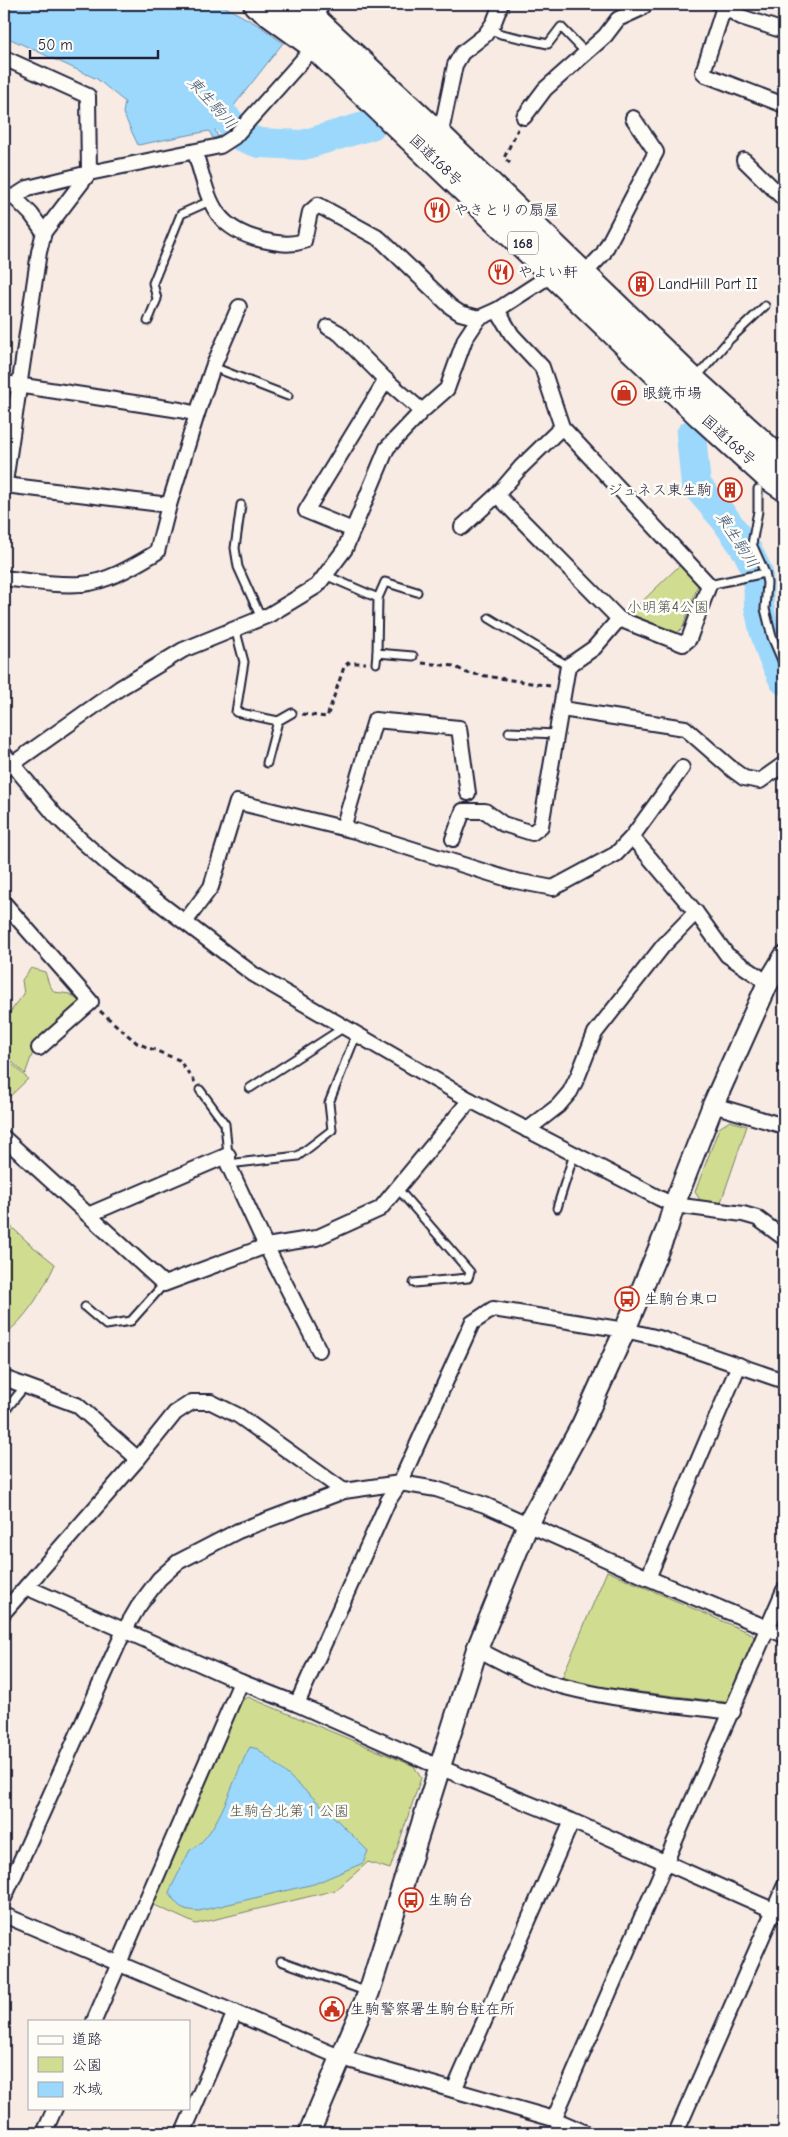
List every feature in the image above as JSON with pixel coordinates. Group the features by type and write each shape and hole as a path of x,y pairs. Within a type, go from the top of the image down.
{"highway":[{"name":"国道168号","path":"257,4 315,46 701,415 768,476 784,487"},
{"name":"国道168号","path":"310,8 440,137 693,381 775,452"}],"street":[{"path":"440,137 455,65 462,53 489,29 502,4"},
{"path":"524,117 545,89 586,53 618,19 640,9 646,4"},
{"path":"784,31 741,17 721,5 703,72 706,75 784,105"},
{"path":"44,232 31,214 9,196 28,188 89,173 220,146 234,137 315,46 310,8"},
{"path":"4,58 88,96 89,173 44,232 39,252 4,487 169,505"},
{"path":"583,275 603,254 656,152 633,118"},
{"path":"194,152 210,201 218,215 229,226 244,235 276,243 288,244 304,241 310,212 318,205 380,239 451,307 460,313 478,318"},
{"path":"744,160 784,199"},
{"path":"554,273 497,310 478,318 465,339 447,389 422,411 387,448 345,550 317,586 261,618 183,650 128,683 6,763 55,815 108,864 253,974 470,1100 674,1205 742,1214 757,1218 784,1238"},
{"path":"4,578 57,584 84,584 114,575 157,552 169,505 197,414 213,367 239,307"},
{"path":"497,310 512,335 542,367 562,427 708,585 689,639 683,644 619,620 497,494"},
{"path":"328,327 339,334 386,380 422,411"},
{"path":"353,530 306,511 386,380"},
{"path":"4,383 197,414"},
{"path":"462,526 497,494 562,427"},
{"path":"453,839 463,811 485,811 503,824 532,833 541,826 568,666 594,648 619,620"},
{"path":"563,703 685,728 744,778 760,781 784,764"},
{"path":"343,828 375,720 459,728 468,793"},
{"path":"185,922 211,887 237,802 343,828 511,880 552,888 616,854 632,837 682,768"},
{"path":"632,837 696,912 727,955 758,976 767,986"},
{"path":"4,903 91,1002 39,1048"},
{"path":"527,1130 558,1106 570,1092 595,1033 663,946 696,912"},
{"path":"309,2133 369,1992 477,1649 528,1524 582,1425 625,1330 667,1228 712,1105 767,986 784,957"},
{"path":"4,1138 164,1284 266,1246 316,1238 380,1209 470,1100"},
{"path":"712,1105 784,1126"},
{"path":"88,1215 228,1159 266,1246 319,1350"},
{"path":"297,1704 388,1501 400,1483 472,1322 493,1309 625,1330 658,1338 784,1381"},
{"path":"648,1578 738,1366"},
{"path":"4,1378 78,1405 138,1459"},
{"path":"4,1612 138,1459 175,1413 192,1402 210,1402 239,1416 344,1491"},
{"path":"4,1898 124,1631 138,1607 159,1579 178,1562 238,1531 344,1491 400,1483 436,1490 485,1505 648,1578 784,1635"},
{"path":"26,1587 439,1767 572,1821 779,1913"},
{"path":"554,2119 733,1712 784,1590"},
{"path":"477,1649 518,1670 564,1687 637,1700 733,1712"},
{"path":"94,2020 241,1682"},
{"path":"454,2090 572,1821"},
{"path":"676,2133 779,1913 784,1886"},
{"path":"4,1915 342,2058 554,2119 586,2133"},
{"path":"183,2133 235,2012"},
{"path":"44,2133 54,2110"}],"lane":[{"path":"489,29 501,34 548,44 561,27 586,53"},
{"path":"148,321 157,299 153,283 181,214 210,201"},
{"path":"693,381 728,342 765,306"},
{"path":"213,367 288,396"},
{"path":"758,489 758,511 752,544 765,573 767,582 765,609 772,637 784,665"},
{"path":"241,505 235,548 238,568 261,618"},
{"path":"708,585 765,573"},
{"path":"325,575 378,598"},
{"path":"376,663 378,598 385,582 417,592"},
{"path":"489,618 568,666"},
{"path":"234,628 244,662 236,712 278,722"},
{"path":"377,653 414,660"},
{"path":"267,763 278,722 292,713"},
{"path":"509,732 557,734"},
{"path":"250,1088 350,1032"},
{"path":"200,1090 225,1124 228,1159 298,1156 332,1130 329,1103 350,1032"},
{"path":"557,1208 574,1154"},
{"path":"398,1189 470,1272 468,1278 414,1283"},
{"path":"85,1307 106,1325 131,1321 164,1284"},
{"path":"4,1412 25,1386"},
{"path":"281,1961 369,1992"}],"path":[{"path":"510,164 504,158 524,117"},
{"path":"414,660 454,666 475,674 552,686 563,703"},
{"path":"292,713 327,717 344,666 354,662 376,663"},
{"path":"91,1002 137,1043 179,1060 200,1090"}],"green space":[{"name":"小明第4公園","path":"681,564 693,573 698,585 683,627 677,633 629,614"},
{"path":"31,968 45,972 54,992 70,994 81,1003 36,1044 25,1074 6,1056 4,1067 4,1020 24,994 22,980"},
{"path":"11,1063 28,1079 4,1102 4,1084"},
{"path":"730,1121 747,1126 720,1205 702,1203 695,1192 719,1128"},
{"path":"4,1220 55,1264 34,1303 20,1321 4,1335"},
{"path":"607,1571 752,1634 756,1641 730,1700 725,1702 607,1688 561,1680"},
{"name":"生駒台北第１公園","path":"248,1697 414,1766 421,1778 390,1869 368,1862 336,1890 196,1924 152,1904 241,1701"}],"water":[{"path":"4,4 220,4 260,26 283,43 215,130 218,137 213,138 209,131 138,145 123,113 125,102 97,79 4,36"},
{"path":"250,1747 258,1749 278,1766 329,1812 368,1851 363,1863 314,1884 199,1911 184,1909 169,1892 190,1850 200,1843 218,1819"}],"waterway":[{"name":"東生駒川","path":"198,88 243,137 259,143 303,145 371,125"},
{"name":"東生駒川","path":"691,435 696,485 725,519 748,552 758,573 759,606 764,630 772,655 784,680"}],"place":[{"name":"やきとりの扇屋","path":"437,210"},
{"name":"やよい軒","path":"501,272"},
{"name":"LandHill Part II","path":"641,284"},
{"name":"眼鏡市場","path":"624,393"},
{"name":"ジュネス東生駒","path":"730,490"},
{"name":"生駒台東口","path":"627,1299"},
{"name":"生駒台","path":"411,1900"},
{"name":"生駒警察署生駒台駐在所","path":"332,2009"}]}
